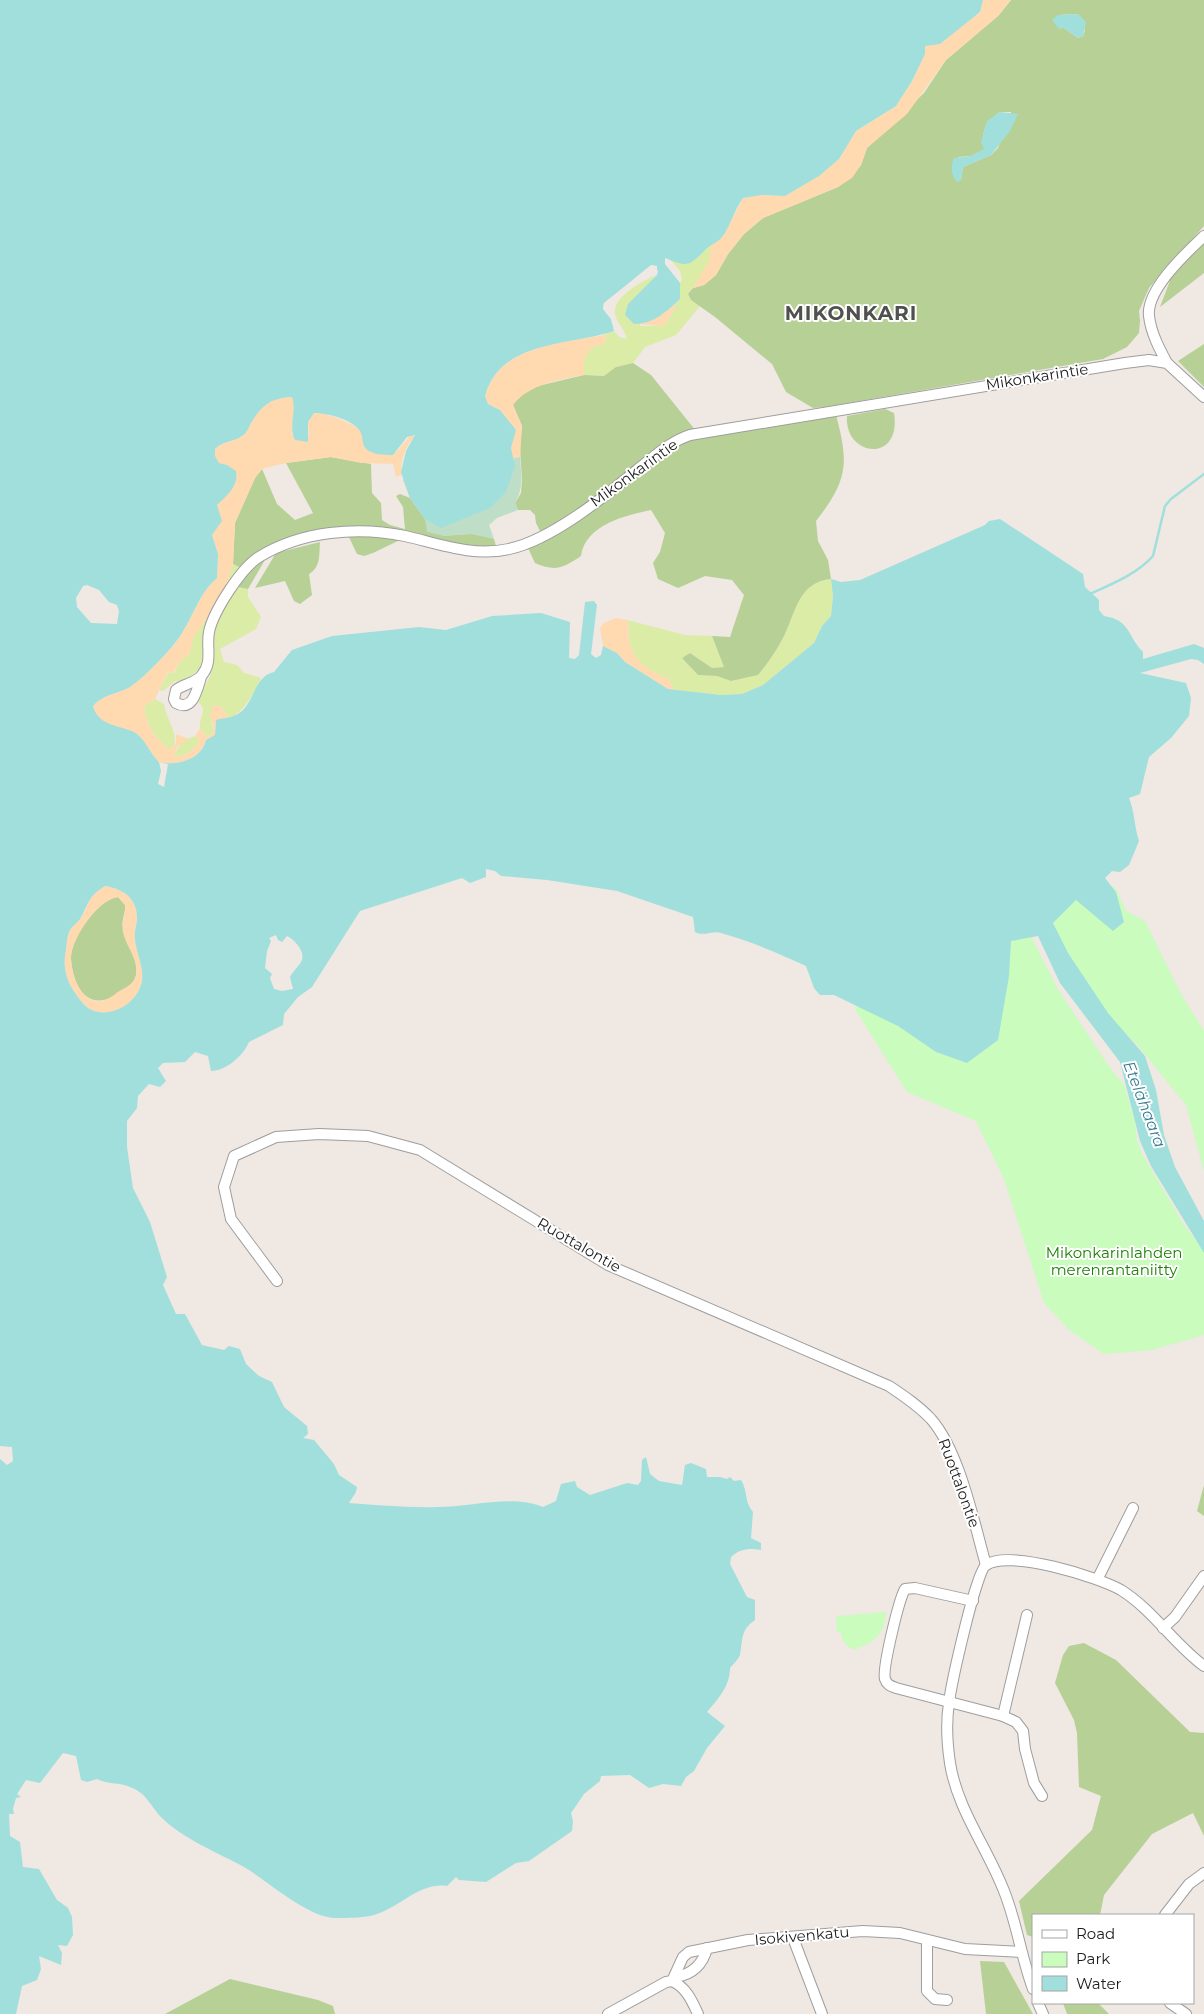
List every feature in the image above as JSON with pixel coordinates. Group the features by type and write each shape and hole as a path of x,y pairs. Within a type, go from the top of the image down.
{"street":[{"path":"1204,236 1157,288 1150,302 1149,315 1151,326 1167,363 1204,397"},
{"name":"Mikonkarintie","path":"201,677 209,657 209,638 212,622 244,571 260,556 301,540 341,531 375,530 469,551 490,552 510,549 536,540 565,523 618,485 669,444 690,435 1125,363 1149,360 1167,363"},
{"name":"Ruottalontie","path":"277,1281 231,1219 224,1187 234,1156 276,1137 319,1134 368,1136 420,1150 608,1264 862,1374 903,1395 931,1419 948,1446 961,1479 986,1565"},
{"path":"1098,1578 1133,1508"},
{"path":"1032,1986 1020,1952 1005,1894 988,1853 963,1804 953,1777 948,1747 949,1701 972,1601 982,1572 986,1565 998,1561 1014,1561 1058,1567 1098,1578 1132,1598 1178,1645 1204,1666"},
{"path":"1163,1628 1176,1617 1204,1576"},
{"path":"972,1601 907,1587 903,1592 885,1663 884,1678 889,1685 1003,1716 1016,1722 1023,1731 1025,1749 1032,1774 1042,1796"},
{"path":"1003,1716 1027,1615"},
{"path":"1166,1914 1189,1884 1204,1873"},
{"name":"Isokivenkatu","path":"674,1979 683,1957 689,1952 748,1940 793,1938 863,1930 900,1933 965,1949 1020,1952"},
{"path":"793,1938 822,2014"},
{"path":"927,1940 927,1991 935,1999 947,2000"},
{"path":"608,2014 685,1975 699,1965 707,1948"},
{"path":"674,1979 688,1994 698,2014"},
{"path":"1171,2004 1186,2014"}],"green space":[{"path":"1011,0 1204,0 1204,226 1149,288 1139,311 1139,333 1127,347 1103,359 813,408 786,392 772,364 715,317 691,300 688,294 693,288 704,285 716,275 728,254 744,234 763,218 838,187 861,165 867,148 924,93 946,60 998,16","holes":["1078,14 1085,30 1083,36 1078,38 1064,28 1058,15","1000,112 1011,112 998,148 991,155 963,167 961,180 958,157 971,156 985,149 983,138 985,128"]},
{"path":"1204,241 1204,273 1160,307 1171,278"},
{"path":"711,245 708,265 688,294 691,300 700,306 676,335 645,347 633,363 616,367 604,376 584,375 584,359 591,348 603,344 607,339 603,335 614,331 619,337 627,339 615,314 618,301 637,285 657,275 643,290 640,326 656,326 667,322 675,308 675,304 680,299 680,283 682,280 680,271 670,259 684,263 694,261"},
{"path":"1204,344 1204,387 1178,361"},
{"path":"633,363 651,375 696,431 541,533 536,523 535,515 530,510 518,510 515,503 521,493 520,448 522,426 513,405 519,396 538,386 584,375 604,376 616,367"},
{"path":"885,409 894,413 894,429 890,441 882,447 872,449 863,447 854,440 848,430 847,416"},
{"path":"836,415 843,446 843,471 840,482 827,507 816,521 818,541 828,560 831,579 820,581 805,592 784,636 758,675 731,681 717,676 698,675 682,658 690,653 712,668 724,667 712,636 730,637 744,595 732,580 705,576 678,588 658,579 653,563 660,552 665,533 651,510 630,515 598,529 584,545 581,556 564,566 554,568 535,563 528,548 580,519 661,457 687,441 697,437"},
{"path":"331,457 371,464 372,493 381,503 382,520 390,525 405,529 403,507 396,496 400,494 410,498 425,519 444,536 482,535 494,539 496,546 483,547 330,530 239,567 233,564 235,523 255,478 262,469 277,504 295,520 313,513 286,463"},
{"path":"520,457 521,486 515,503 518,510 497,518 489,525 494,539 471,534 444,536 427,532 425,519 410,498 403,480 408,473 514,462 513,458"},
{"path":"358,533 402,539 364,556 357,554 348,535"},
{"path":"320,542 316,568 309,574 312,595 300,604 294,601 285,581 255,588 276,553"},
{"path":"266,558 248,589 238,587 251,569"},
{"path":"233,564 239,567 211,618 202,666 183,680 175,681 163,691 159,690 168,673 175,672 180,661 189,655 193,636 205,621 227,583"},
{"path":"831,579 833,596 831,616 822,626 814,643 763,685 742,694 721,695 674,690 669,679 650,670 640,662 630,644 627,620 685,635 712,636 724,667 712,668 690,653 682,658 698,675 717,676 731,681 758,675 784,636 805,592 820,581"},
{"path":"238,587 248,589 248,597 261,617 256,629 220,649 224,662 237,665 244,673 261,678 248,701 230,719 220,706 211,722 214,731 208,737 200,729 203,708 197,700 211,673 215,628 220,616"},
{"path":"155,699 164,704 174,732 175,743 173,748 168,749 159,740 147,719 144,706"},
{"path":"195,736 201,741 191,751 180,757 174,755 182,741"},
{"path":"1092,875 1116,889 1126,911 1145,921 1181,994 1204,1031 1204,1171 1186,1105 1139,1047 1106,1015 1064,947 1046,906"},
{"path":"118,897 125,905 123,928 136,963 135,979 131,985 114,996 104,1000 88,998 82,992 74,977 71,958 72,950 81,930 94,912 110,899"},
{"name":"Mikonkarinlahden merenrantaniitty","path":"1025,925 1059,991 1108,1065 1124,1085 1135,1121 1137,1140 1142,1154 1184,1225 1204,1250 1204,1335 1152,1350 1104,1354 1069,1330 1044,1303 1004,1179 976,1121 907,1092 855,1009 857,993 983,968"},
{"path":"1204,1485 1204,1516 1197,1511"},
{"path":"886,1612 880,1634 862,1647 859,1646 856,1650 848,1646 842,1638 841,1632 837,1632 836,1618 838,1616"},
{"path":"1084,1643 1116,1660 1190,1732 1204,1733 1204,1836 1193,1813 1152,1834 1104,1895 1100,1914 1032,1914 1032,1937 1027,1935 1019,1901 1092,1830 1101,1796 1079,1787 1077,1733 1074,1720 1055,1683 1063,1655 1069,1646"},
{"path":"980,1961 1004,1962 1033,2014 986,2014"},
{"path":"230,1979 318,2000 333,2006 335,2014 165,2014"},
{"path":"1063,2004 1099,2004 1109,2014 1067,2014"}],"sand":[{"path":"983,0 1011,0 998,16 946,60 907,114 867,148 861,165 852,178 838,187 763,218 744,234 728,254 716,275 704,285 693,288 709,261 711,245 725,232 743,198 762,195 785,196 839,159 856,131 896,106 912,81 925,54 925,46 980,13"},
{"path":"675,304 675,308 664,326 634,324 651,321"},
{"path":"603,335 607,340 603,344 591,348 584,359 584,375 545,384 527,392 513,405 522,426 520,457 513,458 500,410 488,404 485,396 492,379 503,366 533,350"},
{"path":"292,397 295,404 292,435 309,435 308,422 314,413 336,417 367,433 396,452 411,435 415,437 404,454 402,475 396,477 393,464 361,463 331,457 286,463 262,469 255,478 235,523 233,564 227,583 194,636 189,655 180,661 174,672 167,673 155,699 144,706 152,730 168,749 173,748 176,742 176,734 189,739 178,746 174,755 180,757 191,751 200,741 195,736 200,729 208,737 214,731 210,713 214,705 220,706 230,719 219,719 215,724 215,736 206,740 203,747 194,757 173,763 159,762 139,739 101,720 93,706 106,697 130,687 164,656 179,638 202,595 217,578 218,554 212,535 219,526 217,508 227,465 219,463 214,456 215,449 221,444 244,435 263,407 278,399"},
{"path":"616,618 627,620 630,644 640,662 650,670 669,679 674,690 668,689 625,662 617,653 603,646 600,628 604,623"},
{"path":"105,886 124,893 135,906 137,920 135,937 141,965 142,981 139,991 126,1006 117,1010 98,1012 89,1008 81,1001 72,989 65,970 65,957 70,930 80,919 94,894","holes":["118,897 125,905 123,932 136,964 135,979 127,987 114,995 104,1000 96,1001 89,998 78,986 72,967 72,950 87,921 102,905 110,899"]}],"water":[{"name":"Etelähaara","path":"0,0 983,0 980,12 940,44 925,46 925,54 912,81 896,106 856,131 839,159 819,176 785,196 762,195 743,198 723,236 695,260 683,264 665,258 665,264 680,283 680,299 665,313 654,320 634,324 625,315 628,304 657,275 658,271 654,265 604,303 603,309 611,319 614,331 538,348 505,364 493,378 485,396 488,404 500,410 516,430 511,448 515,466 506,492 490,508 441,528 425,519 410,498 401,472 406,451 415,435 407,437 393,455 377,454 366,449 361,433 351,423 326,414 314,413 308,422 308,442 295,440 292,430 294,408 292,397 278,399 263,407 244,435 221,444 215,449 215,456 219,463 227,465 236,471 234,486 217,505 222,521 212,535 218,554 217,578 202,595 179,638 160,660 130,687 106,697 93,706 99,718 138,735 159,762 180,762 194,757 203,747 206,740 215,735 216,720 232,717 242,711 263,678 274,672 292,650 332,636 419,627 446,630 492,616 541,613 570,622 569,658 575,659 579,655 585,602 594,601 597,605 591,654 596,658 601,655 603,646 617,653 625,662 668,689 721,695 742,694 763,685 814,643 822,626 831,616 833,596 831,579 841,582 860,580 985,525 989,521 1000,519 1083,574 1085,587 1099,600 1099,610 1104,616 1113,618 1124,625 1143,652 1143,659 1194,644 1204,648 1204,664 1198,660 1191,659 1140,673 1186,683 1191,698 1189,716 1171,738 1149,757 1140,794 1129,798 1139,841 1129,865 1120,872 1112,871 1105,878 1116,892 1124,922 1113,931 1076,900 1053,923 1068,953 1108,1013 1145,1056 1156,1090 1164,1135 1175,1167 1204,1221 1204,1253 1151,1166 1140,1141 1120,1062 1060,983 1038,936 1011,941 1009,976 998,1040 967,1063 936,1052 898,1026 834,995 820,995 814,988 806,966 732,936 717,932 702,934 695,932 693,917 617,891 547,880 501,876 495,871 486,869 486,877 470,883 462,878 360,911 312,987 298,997 284,1014 283,1025 249,1042 243,1052 233,1062 217,1070 211,1071 208,1056 195,1052 185,1062 163,1063 158,1068 166,1081 160,1087 149,1084 138,1096 137,1108 127,1121 127,1147 133,1188 150,1222 167,1277 163,1285 176,1314 185,1314 202,1345 224,1350 229,1346 240,1349 246,1364 259,1376 272,1382 284,1407 307,1426 308,1434 303,1438 314,1440 334,1464 339,1475 357,1487 349,1503 426,1507 505,1501 531,1503 543,1507 556,1501 561,1484 575,1481 577,1487 590,1495 627,1483 638,1485 641,1481 642,1460 646,1457 650,1474 659,1481 682,1485 685,1465 691,1463 706,1469 707,1477 727,1479 730,1477 734,1481 741,1480 745,1488 748,1504 753,1512 751,1538 761,1543 761,1550 745,1550 731,1557 730,1564 747,1597 755,1600 755,1620 744,1632 740,1655 730,1668 726,1686 707,1712 725,1726 707,1748 694,1771 686,1777 681,1786 663,1784 649,1788 630,1775 601,1776 600,1781 584,1794 571,1813 573,1821 572,1831 529,1861 516,1863 486,1882 459,1880 456,1877 447,1886 427,1888 383,1912 370,1916 350,1918 325,1916 301,1906 254,1873 180,1833 162,1818 145,1797 136,1790 126,1785 97,1779 87,1782 81,1780 76,1756 63,1753 40,1783 26,1780 17,1794 21,1797 16,1798 13,1809 14,1814 9,1814 10,1836 20,1842 23,1867 39,1869 57,1900 68,1908 72,1917 73,1935 67,1946 58,1945 62,1953 61,1965 39,1956 41,1969 37,1980 22,1986 16,2014 0,2014 0,1459 7,1465 13,1461 12,1447 0,1446","holes":["87,585 99,590 109,602 117,605 119,611 117,624 91,623 77,607 76,598 83,586","105,886 112,887 128,896 135,906 137,913 135,937 142,975 139,991 133,999 125,1006 107,1012 97,1012 81,1001 72,989 65,970 67,939 70,930 80,919 89,901","276,935 278,940 282,942 287,936 296,943 302,953 302,960 290,977 293,989 282,991 274,989 270,978 272,974 265,968 267,951 271,941 269,938"]},
{"path":"1078,14 1086,22 1083,36 1078,38 1064,28 1059,29 1052,20 1058,15"},
{"path":"1000,112 1018,114 1010,131 991,155 963,167 961,180 958,182 952,171 954,158 971,156 984,149 981,142 987,121"}],"pier":[{"path":"651,265 657,266 657,275 652,277 655,271 652,268 606,305 606,309 613,318 616,333 611,319 603,309 604,303"},
{"path":"159,762 168,764 164,787 158,784 161,771"}],"waterway":[{"path":"1090,594 1132,573 1153,556 1165,506 1171,499 1204,474"}],"district":[{"name":"MIKONKARI","path":"851,313"}]}
